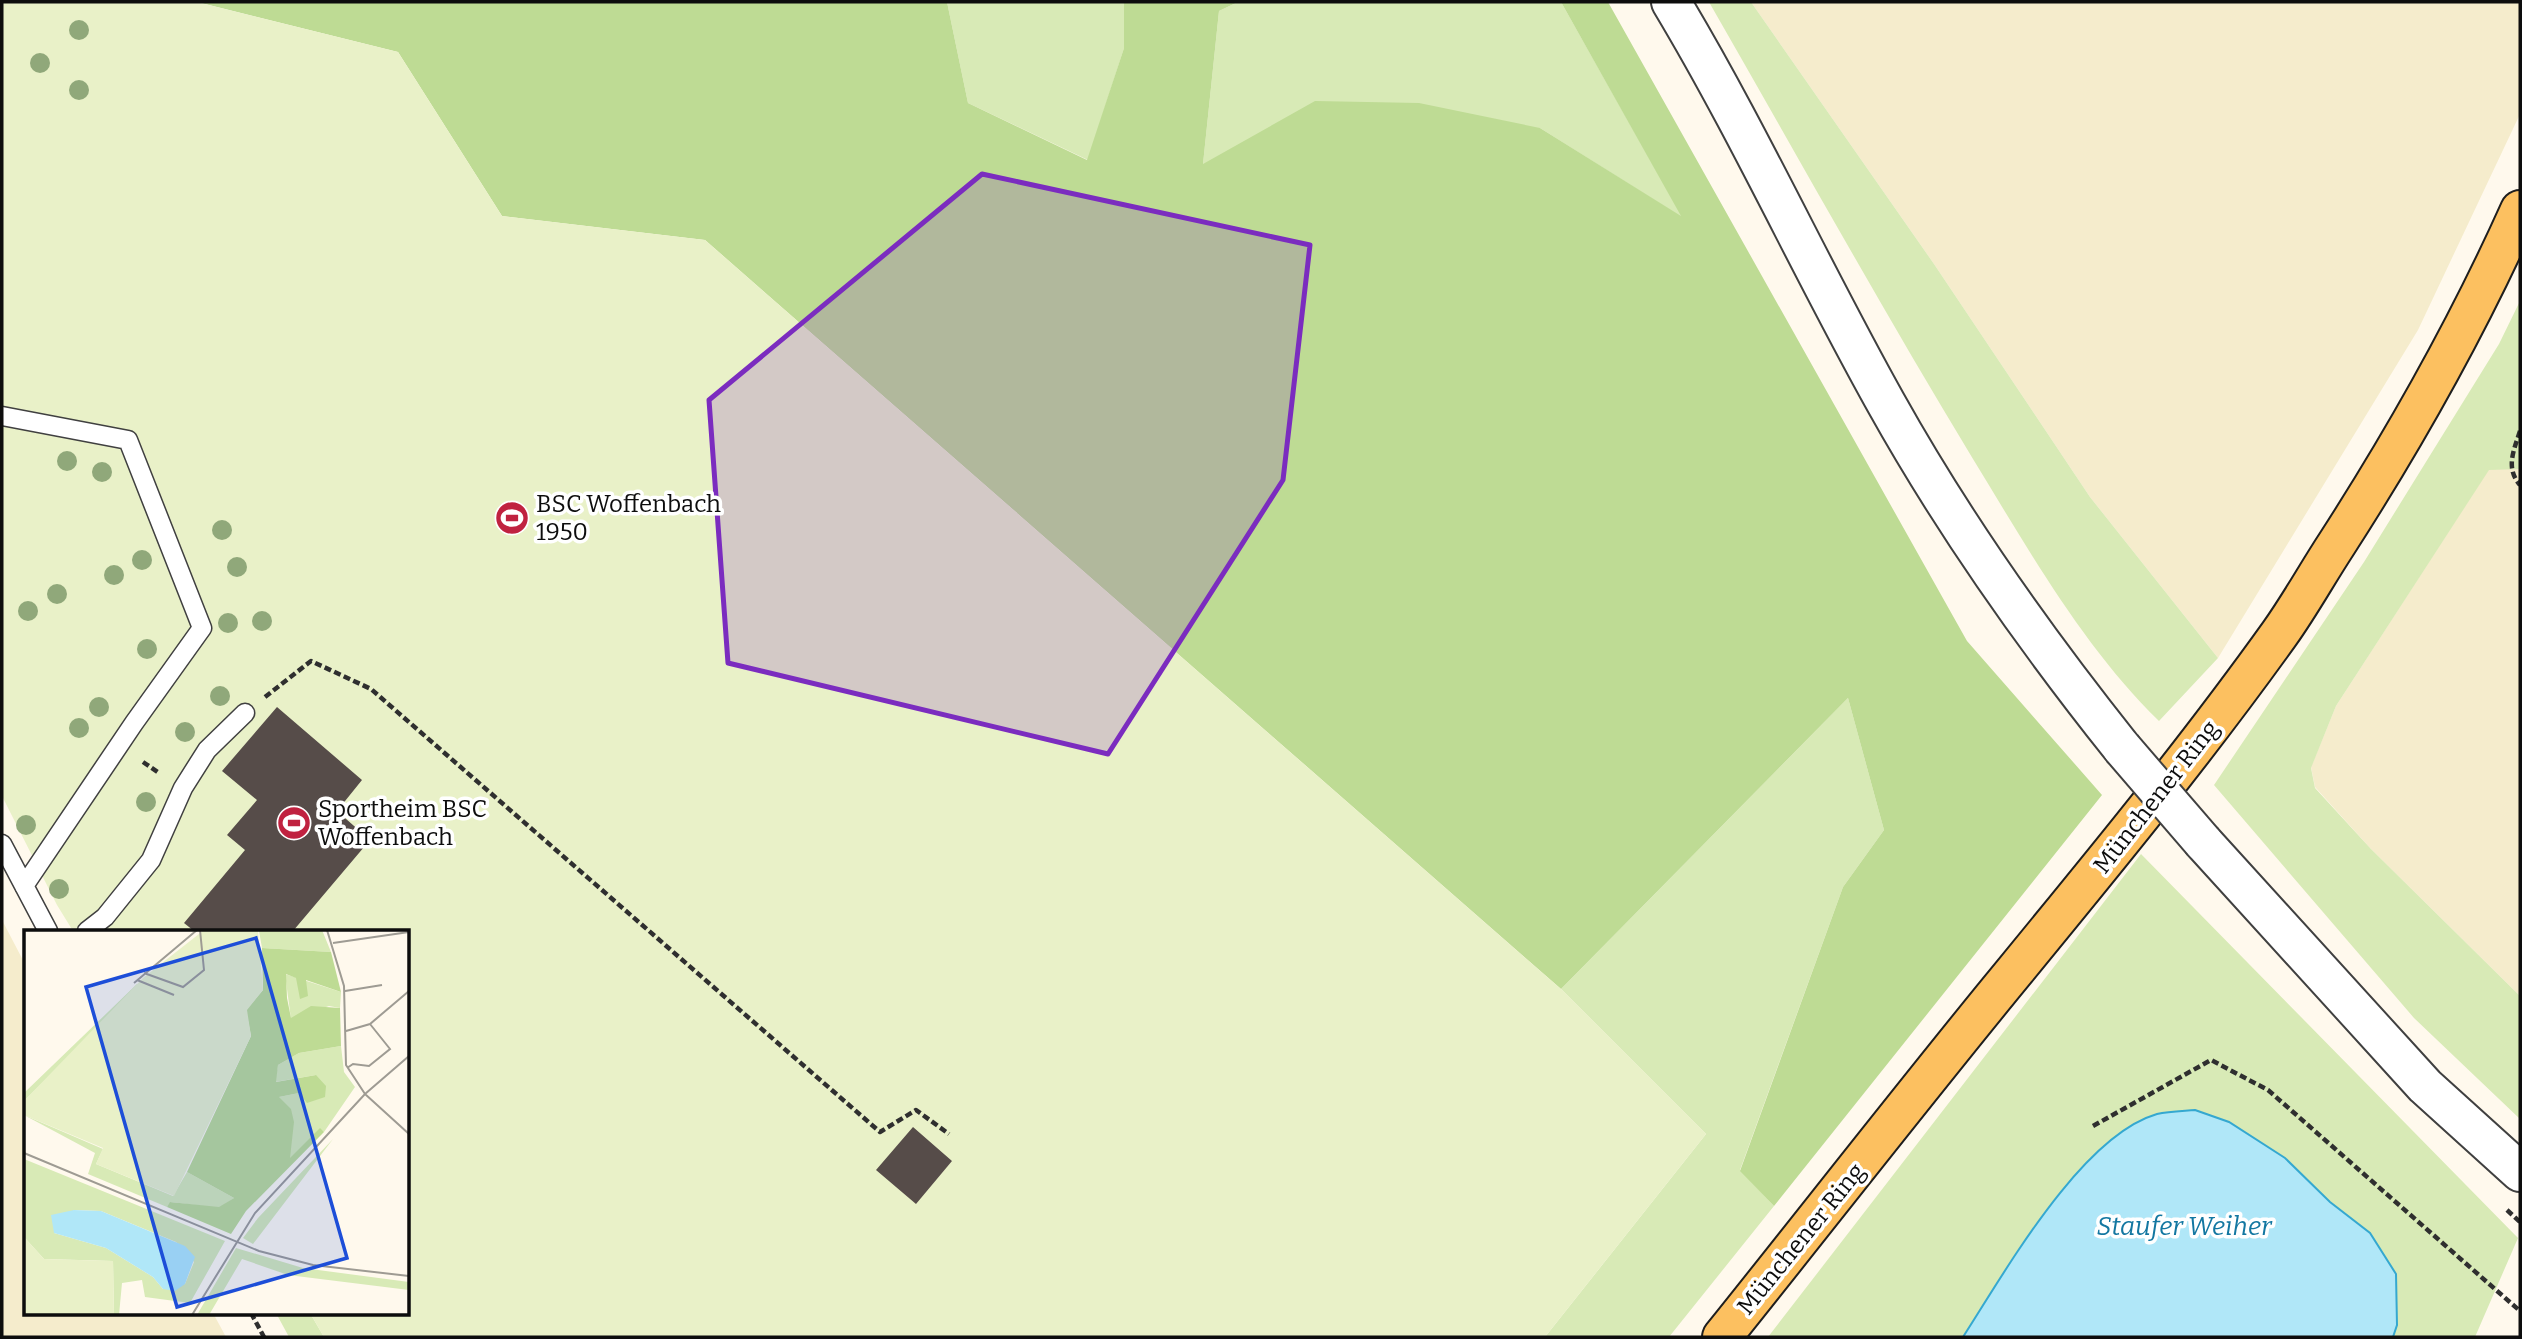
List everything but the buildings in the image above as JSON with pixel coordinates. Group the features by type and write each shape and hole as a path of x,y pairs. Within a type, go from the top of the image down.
{"main road":[{"name":"Münchener Ring","path":"1722,1337 2200,743 2282,630 2372,489 2438,373 2496,263 2520,210"}],"street":[{"path":"1671,2 1886,403 1942,497 2048,654 2122,748 2203,842 2425,1086 2520,1172"}],"lane":[{"path":"2,416 128,440 202,628 24,886"},
{"path":"89,930 105,917 151,860 183,788 207,750 246,713"},
{"path":"2,844 47,930"}],"path":[{"path":"2520,430 2511,462 2514,477 2520,485"},
{"path":"246,713 311,661 372,690 880,1132 916,1110 949,1134"},
{"path":"119,746 183,788"},
{"path":"2093,1126 2211,1060 2268,1090 2520,1311"},
{"path":"252,1314 264,1337"}],"highlighted area":[{"path":"982,174 1310,245 1283,480 1108,754 728,663 709,400"}],"shaded area":[{"path":"1751,2 2520,2 2520,114 2418,330 2218,658 2090,497 1934,264"},
{"path":"2520,467 2520,996 2371,849 2315,787 2311,767 2336,706 2489,469"},
{"path":"2,920 24,962 24,1314 214,1314 226,1337 2,1337"}],"green space":[{"name":"BSC Woffenbach 1950","path":"2,2 197,2 398,52 502,216 705,240 1561,989 1706,1134 1545,1337 324,1337 311,1314 410,1314 410,930 72,930 2,796"},
{"path":"197,2 947,2 968,103 1087,160 1124,48 1124,2 1238,2 1219,11 1203,164 1315,101 1419,103 1540,128 1681,216 1561,2 1608,2 1967,641 2102,795 1774,1206 1740,1171 1843,887 1884,830 1848,698 1561,989 705,240 502,216 398,52"},
{"path":"947,2 1124,2 1124,48 1088,160 968,103"},
{"path":"1238,2 1561,2 1683,218 1540,128 1203,164 1219,11"},
{"path":"1709,2 1751,2 1934,264 2090,497 2218,658 2159,721 2106,662 2036,562 1906,346"},
{"path":"2520,301 2520,467 2489,470 2336,706 2311,768 2315,788 2371,849 2520,996 2520,1119 2414,1018 2214,785 2364,562 2499,344"},
{"path":"1848,698 1884,830 1843,887 1740,1170 1774,1206 1669,1337 1545,1337 1706,1134 1561,989"},
{"path":"2141,854 2518,1238 2475,1337 2393,1337 2397,1325 2370,1233 2330,1202 2285,1158 2229,1122 2195,1110 2157,1114 2121,1132 2045,1212 1963,1337 1768,1337"},
{"path":"277,1314 311,1314 324,1337 289,1337"}],"water":[{"name":"Staufer Weiher","path":"2195,1110 2229,1122 2285,1158 2330,1202 2370,1233 2396,1274 2397,1325 2393,1337 1963,1337 2047,1209 2101,1149 2129,1127 2157,1114"}],"place":[{"name":"BSC Woffenbach 1950","path":"512,518"},
{"name":"Sportheim BSC Woffenbach","path":"294,823"}]}
